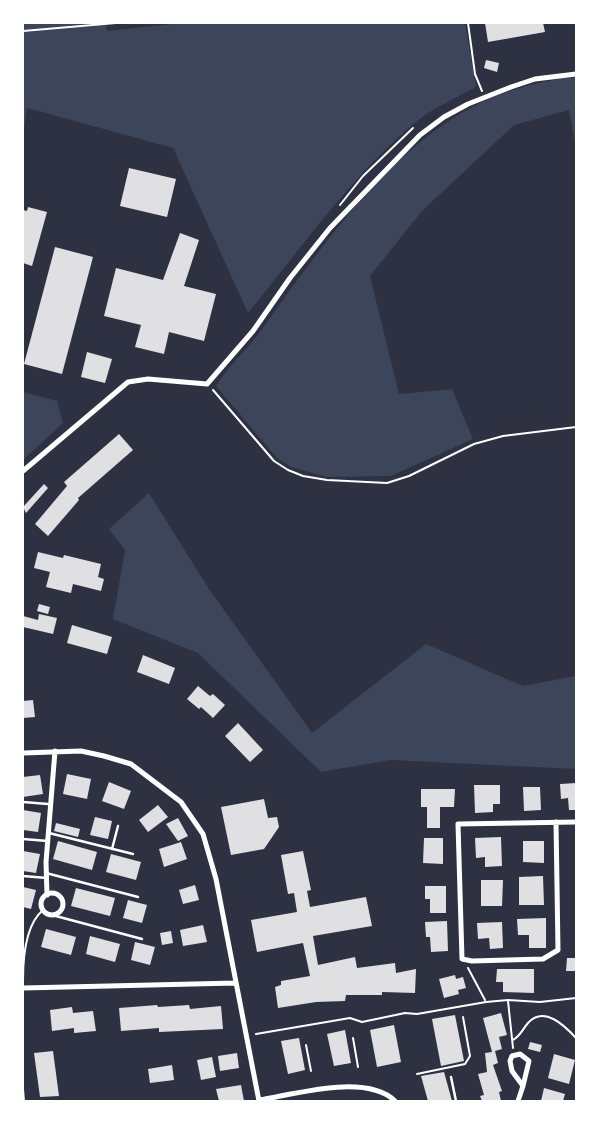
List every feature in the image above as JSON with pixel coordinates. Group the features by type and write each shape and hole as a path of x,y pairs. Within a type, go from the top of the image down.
{"street":[{"path":"23,471 128,382 148,379 207,384 253,331 330,228 420,135 444,117 535,79 576,74"},
{"path":"47,895 57,895 63,903 61,910 52,915 43,910 43,900 47,895 55,751"},
{"path":"23,753 82,751 131,764 181,802 203,834 224,911 259,1101 362,1086 386,1092 396,1101"},
{"path":"556,822 558,950 543,959 462,959 458,824 556,822 576,822"},
{"path":"23,987 236,983"},
{"path":"518,1101 523,1086 529,1061 520,1054 512,1056 510,1067 523,1086"}],"lane":[{"path":"23,802 52,804"},
{"path":"112,849 118,826"},
{"path":"49,833 132,854"},
{"path":"23,839 48,841"},
{"path":"23,876 47,876 138,897"},
{"path":"52,915 142,939"},
{"path":"451,1077 456,1101"}],"path":[{"path":"23,31 116,23"},
{"path":"468,23 475,74 485,98"},
{"path":"207,384 274,461 303,476 327,480 387,483 503,436 576,428"},
{"path":"23,987 23,954 35,916 43,910"},
{"path":"462,959 486,1002"},
{"path":"247,1035 350,1018 362,1022 486,1002 540,1002 576,998"},
{"path":"508,1000 513,1040 512,1056"},
{"path":"417,1074 465,1064 470,1056 463,1017"},
{"path":"513,1040 521,1035 529,1021 539,1017 551,1017 559,1021 576,1038"},
{"path":"353,1038 358,1067"},
{"path":"306,1045 311,1071"},
{"path":"23,1089 24,1101"}],"shaded area":[{"path":"106,23 107,31 181,23 465,23 476,87 426,114 388,147 346,192 248,313 173,148 27,108 23,138 23,24"},
{"path":"562,78 576,78 576,148 569,110 514,125 422,211 370,276 399,394 452,389 473,439 391,476 327,477 291,467 277,458 216,386 221,379 260,332 339,226 400,159 434,131 471,108 516,89"},
{"path":"23,392 57,401 63,423 23,460"},
{"path":"149,493 209,589 312,733 426,644 523,686 576,676 576,769 390,760 321,772 198,653 113,619 125,550 109,529"}],"building":[{"path":"485,23 543,23 545,32 488,42"},
{"path":"486,60 499,63 497,72 484,68"},
{"path":"129,168 176,179 167,217 120,206"},
{"path":"28,207 47,212 32,266 23,263 23,210 27,211"},
{"path":"180,233 199,240 184,286 216,294 204,341 169,332 164,354 135,347 141,325 104,316 116,268 163,280"},
{"path":"55,247 93,257 62,374 24,364"},
{"path":"87,352 112,359 105,383 81,377"},
{"path":"119,434 133,450 78,498 48,536 35,524 67,486 64,482"},
{"path":"44,484 48,488 26,513 23,507"},
{"path":"38,552 101,564 98,577 104,579 101,591 73,584 71,593 46,587 50,572 34,568"},
{"path":"39,604 50,607 48,614 37,611"},
{"path":"39,614 57,618 53,634 23,627 23,616 38,620"},
{"path":"72,625 112,637 107,654 67,643"},
{"path":"143,655 175,668 169,684 137,672"},
{"path":"198,686 225,705 213,718 187,699"},
{"path":"33,700 35,717 23,718 23,701"},
{"path":"238,723 263,750 250,762 225,736"},
{"path":"67,774 91,779 87,799 63,794"},
{"path":"40,775 43,794 23,797 23,777"},
{"path":"109,782 131,791 124,809 102,801"},
{"path":"576,783 576,810 569,810 568,798 561,799 560,784"},
{"path":"474,785 500,785 500,804 493,804 493,812 475,813"},
{"path":"523,787 540,787 541,810 524,811"},
{"path":"421,789 455,789 454,807 440,807 440,828 427,828 427,807 421,807"},
{"path":"264,799 268,818 277,817 279,827 264,849 231,855 221,807"},
{"path":"158,805 168,817 148,832 139,820"},
{"path":"23,810 41,813 38,832 23,830"},
{"path":"95,817 112,821 108,839 90,835"},
{"path":"178,818 188,836 178,841 166,824"},
{"path":"56,823 80,829 78,837 54,831"},
{"path":"501,837 502,866 485,867 485,857 476,858 475,838"},
{"path":"424,838 443,838 443,864 423,863"},
{"path":"58,841 97,852 92,870 53,859"},
{"path":"523,841 544,841 544,863 523,862"},
{"path":"181,842 187,859 164,867 159,849"},
{"path":"23,851 40,854 36,873 23,871"},
{"path":"303,851 311,890 307,891 310,907 366,897 372,926 313,936 318,965 355,957 357,968 395,963 396,973 416,969 415,993 346,995 345,1001 278,1008 275,987 281,985 281,981 310,976 303,943 257,952 251,920 297,912 294,893 288,894 281,855"},
{"path":"111,854 141,862 136,880 106,872"},
{"path":"543,876 544,905 519,905 519,877"},
{"path":"481,880 503,880 502,906 481,906"},
{"path":"195,885 199,900 183,904 179,890"},
{"path":"425,886 446,886 446,913 430,913 430,899 425,899"},
{"path":"23,887 36,890 31,909 23,907"},
{"path":"76,888 115,898 110,916 71,906"},
{"path":"128,900 147,905 142,923 123,918"},
{"path":"546,918 546,948 529,948 529,935 518,935 517,919"},
{"path":"447,921 448,951 431,952 425,922"},
{"path":"502,922 503,948 490,949 489,938 478,939 477,923"},
{"path":"203,925 207,942 183,946 180,930"},
{"path":"46,929 76,937 71,955 41,947"},
{"path":"171,931 173,943 162,945 160,933"},
{"path":"90,936 120,944 115,962 86,954"},
{"path":"135,942 155,947 150,965 131,960"},
{"path":"567,958 576,958 576,971 566,971"},
{"path":"497,969 534,969 534,993 503,992 503,982 496,982"},
{"path":"455,975 456,979 463,977 466,988 458,990 459,994 444,998 439,979"},
{"path":"189,1005 190,1009 221,1006 223,1029 159,1032 159,1028 121,1031 119,1008"},
{"path":"72,1007 73,1013 93,1011 96,1031 74,1033 74,1028 52,1031 50,1010"},
{"path":"501,1013 507,1035 499,1037 502,1049 495,1051 498,1063 493,1065 502,1091 499,1092 501,1101 482,1101 480,1096 484,1095 478,1074 487,1072 485,1053 492,1052 483,1018"},
{"path":"455,1015 464,1061 441,1066 432,1019"},
{"path":"394,1025 401,1062 377,1067 370,1030"},
{"path":"345,1030 351,1063 334,1066 327,1034"},
{"path":"299,1038 305,1070 288,1074 281,1041"},
{"path":"530,1042 542,1045 540,1052 528,1049"},
{"path":"53,1051 59,1096 40,1097 34,1053"},
{"path":"237,1053 239,1068 220,1071 218,1056"},
{"path":"554,1054 575,1060 569,1084 548,1078"},
{"path":"212,1057 216,1077 201,1080 197,1060"},
{"path":"172,1065 174,1080 150,1083 148,1069"},
{"path":"444,1072 452,1101 428,1101 421,1076"},
{"path":"241,1085 244,1101 219,1101 216,1089"},
{"path":"544,1088 565,1094 563,1101 541,1101"}]}
